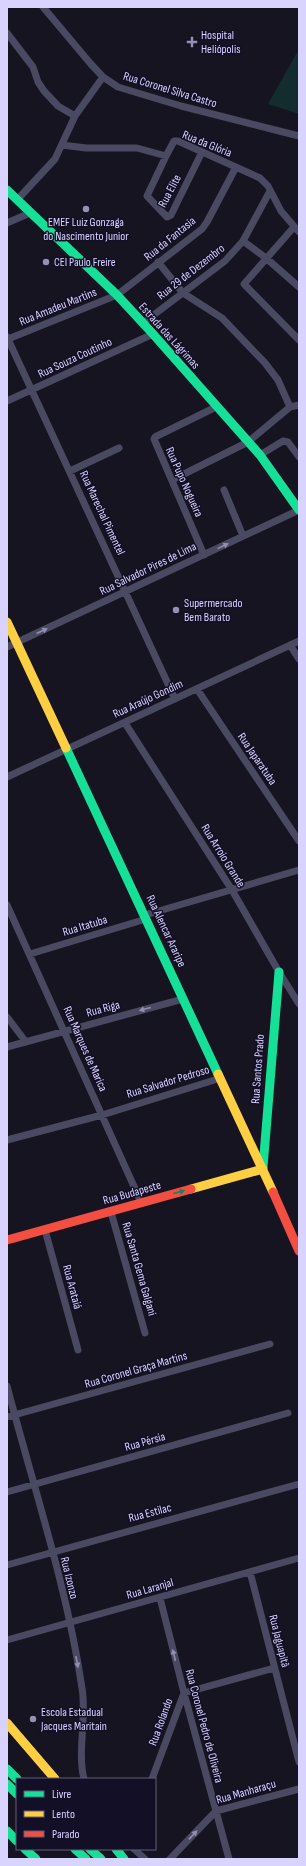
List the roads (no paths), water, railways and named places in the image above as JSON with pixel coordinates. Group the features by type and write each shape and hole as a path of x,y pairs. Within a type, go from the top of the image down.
{"main road":[{"name":"Estrada das Lágrimas","path":"7,190 117,295 143,323 260,455 299,510"},
{"name":"Rua Alencar Araripe","path":"7,622 297,1239 299,1252"},
{"name":"Rua Santos Prado","path":"263,1169 278,972"},
{"name":"Rua Budapeste","path":"7,1240 263,1169"},
{"path":"7,1723 54,1778"},
{"path":"7,1769 16,1778"},
{"path":"7,1784 16,1793"},
{"path":"7,1831 16,1840"},
{"path":"26,1850 36,1859"},
{"path":"72,1850 77,1859"},
{"path":"76,1850 86,1859"},
{"path":"91,1850 101,1859"},
{"path":"117,1850 124,1859"}],"street":[{"name":"Rua Coronel Silva Castro","path":"42,7 71,43 103,77 118,87 139,94 299,136"},
{"path":"7,33 33,67 38,82 44,91 58,106 75,116"},
{"path":"17,200 48,168 62,145 75,116 103,77"},
{"name":"Rua da Glória","path":"166,156 171,144 176,141 260,178 296,230"},
{"path":"62,145 86,148 137,148 166,156"},
{"name":"Rua Elite","path":"166,156 147,196 167,217 171,215 202,152"},
{"name":"Rua da Fantasia","path":"117,295 205,226 236,167"},
{"name":"Rua 29 de Dezembro","path":"143,323 225,261 243,242 270,191"},
{"path":"7,223 30,213"},
{"path":"296,230 266,258 244,282 244,285 299,340"},
{"path":"243,242 266,258 299,287"},
{"path":"158,262 183,293 222,318 272,371 290,407"},
{"name":"Rua Amadeu Martins","path":"8,338 117,295"},
{"name":"Rua Souza Coutinho","path":"7,401 153,334"},
{"name":"Rua Marechal Pimentel","path":"8,338 175,699"},
{"path":"172,480 248,442 290,407 299,405"},
{"name":"Rua Pupo Nogueira","path":"204,555 154,438 216,407"},
{"path":"260,455 283,441 288,442 299,457"},
{"path":"70,471 119,448"},
{"path":"224,490 243,536"},
{"name":"Rua Salvador Pires de Lima","path":"7,647 126,593 299,510"},
{"name":"Rua Araújo Gondim","path":"7,777 299,641"},
{"path":"290,645 299,659"},
{"name":"Rua Japaratuba","path":"197,689 299,841"},
{"name":"Rua Arroio Grande","path":"126,722 232,890 278,972 299,1004"},
{"name":"Rua Itatuba","path":"30,954 299,870"},
{"name":"Rua Marques de Marica","path":"7,905 141,1202"},
{"name":"Rua Riga","path":"7,1047 64,1030 183,999"},
{"path":"7,1017 26,1042"},
{"name":"Rua Salvador Pedroso","path":"7,1140 102,1115 221,1078"},
{"name":"Rua Santa Gema Galgani","path":"111,1212 145,1333"},
{"name":"Rua Arataiá","path":"45,1230 78,1350"},
{"name":"Rua Coronel Graça Martins","path":"11,1416 270,1344"},
{"name":"Rua Izonzo","path":"7,1386 11,1416 33,1484 70,1624 84,1702 82,1763 84,1778"},
{"name":"Rua Pérsia","path":"7,1492 288,1413"},
{"name":"Rua Estilac","path":"7,1565 299,1484"},
{"name":"Rua Laranjal","path":"7,1640 70,1624 299,1558"},
{"name":"Rua Jaguapitâ","path":"250,1572 299,1762"},
{"name":"Rua Coronel Pedro de Oliveira","path":"160,1598 229,1859"},
{"name":"Rua Rolando","path":"152,1778 184,1693 274,1668"},
{"name":"Rua Manharaçu","path":"170,1859 216,1811 299,1789"},
{"path":"135,1850 145,1859"}],"place":[{"name":"Hospital Heliópolis","path":"192,42"},
{"name":"EMEF Luiz Gonzaga do Nascimento Junior","path":"86,209"},
{"name":"CEI Paulo Freire","path":"46,262"},
{"name":"Supermercado Bem Barato","path":"176,610"},
{"name":"Escola Estadual Jacques Maritain","path":"33,1719"}]}
